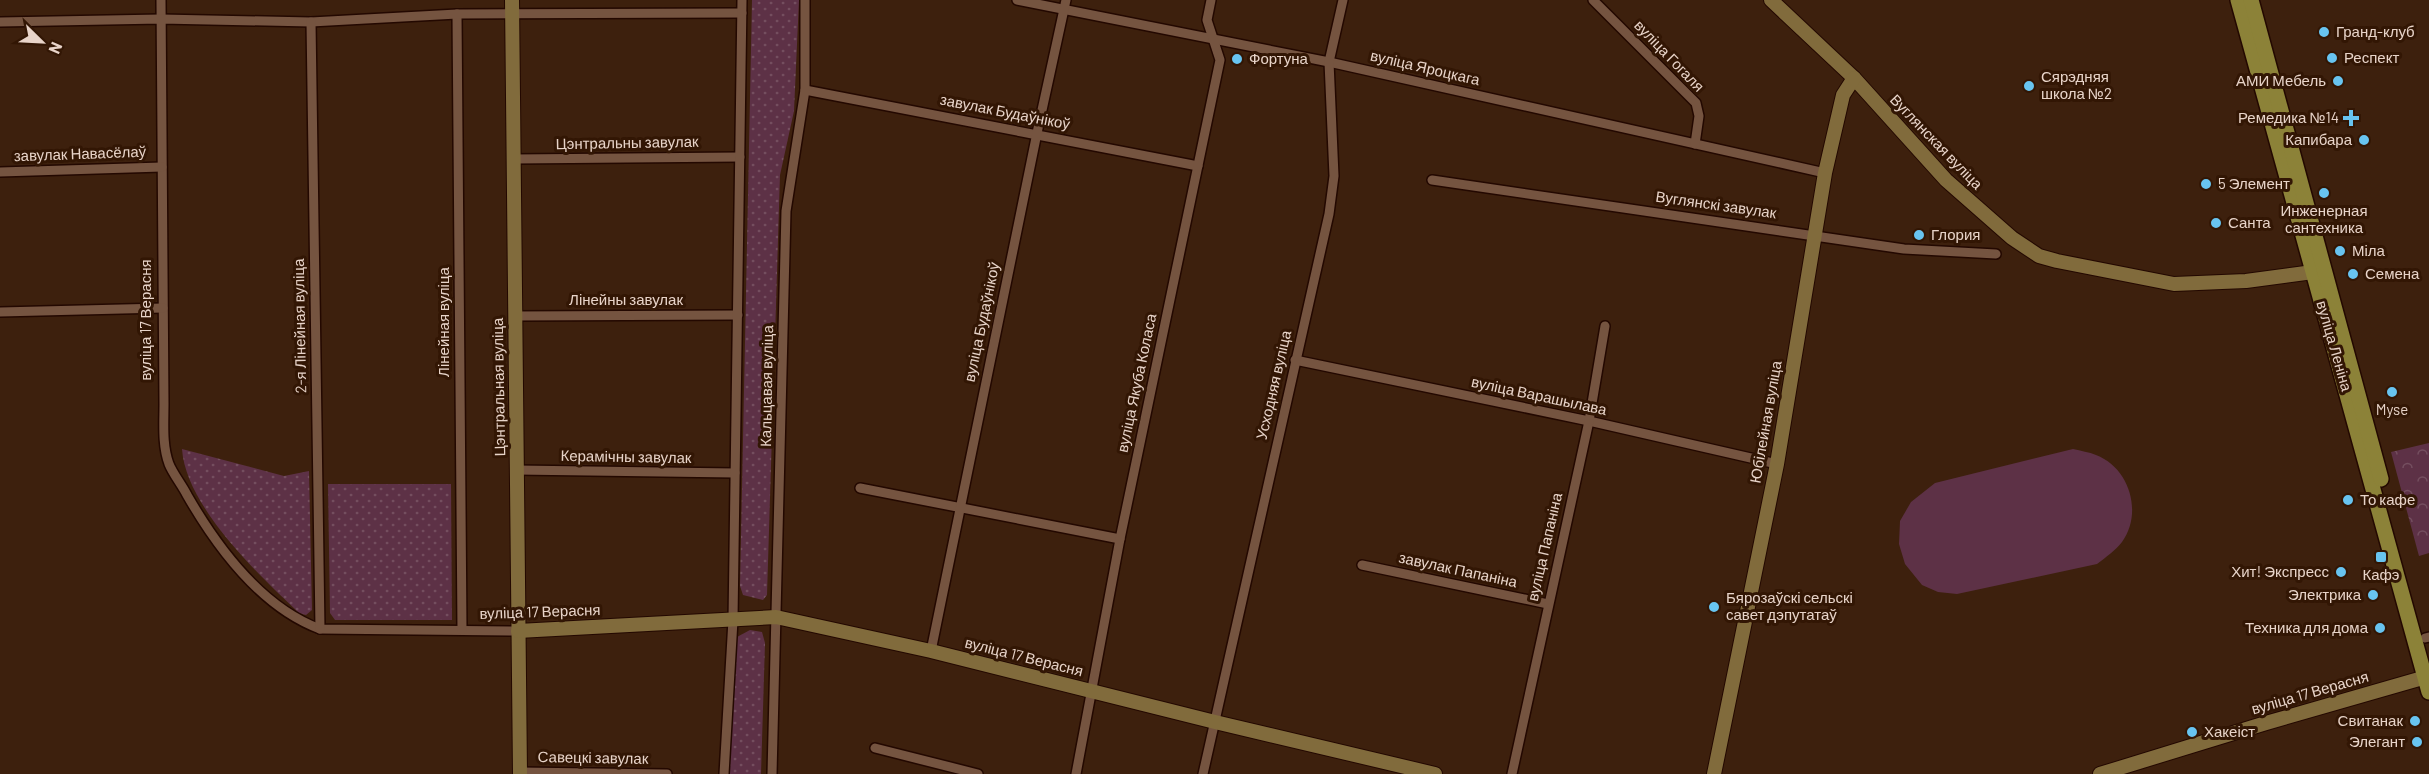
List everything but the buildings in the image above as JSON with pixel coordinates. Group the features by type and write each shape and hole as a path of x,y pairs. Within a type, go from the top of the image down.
{"main road":[{"name":"вуліца Леніна","path":"2238,0 2425,642 2428,682"},
{"name":"вуліца Леніна","path":"2250,0 2318,270"}],"street":[{"name":"вуліца 17 Верасня","path":"161,0 165,440 169,464 198,514 233,562 273,602 305,623 320,629 518,631 776,617 931,651 1435,774"},
{"name":"Цэнтральная вуліца","path":"512,0 520,773"},
{"path":"724,774 733,620 742,0"},
{"name":"Кальцавая вуліца","path":"772,774 786,211 805,90 805,0"},
{"name":"вуліца Яроцкага","path":"1017,0 1065,5 1825,173"},
{"name":"вуліца Якуба Коласа","path":"1076,774 1120,539 1220,60 1207,20 1210,0"},
{"name":"Усходняя вуліца","path":"1203,774 1294,360 1329,214 1334,176 1329,62 1343,0"},
{"name":"вуліца Гогаля","path":"1593,0 1696,103 1699,116 1695,144"},
{"name":"Вуглянская вуліца","path":"1771,0 1854,78 1946,180 2002,230 2039,256 2174,284 2246,281 2318,270"},
{"name":"вуліца Будаўнікоў","path":"931,651 1065,5"},
{"path":"0,22 161,19 310,22 457,14 742,13"},
{"name":"Лінейная вуліца","path":"457,14 462,630"},
{"name":"2-я Лінейная вуліца","path":"310,22 320,629"},
{"name":"Юбілейная вуліца","path":"1714,774 1777,464 1825,173 1843,95 1854,78"},
{"name":"завулак Будаўнікоў","path":"805,90 1037,133 1198,166"},
{"name":"Цэнтральны завулак","path":"514,159 740,157"},
{"name":"завулак Навасёлаў","path":"0,172 162,166"},
{"name":"Вуглянскі завулак","path":"1432,180 1814,234 1904,249 1996,254"},
{"path":"0,312 163,308"},
{"name":"Лінейны завулак","path":"514,316 738,315"},
{"name":"вуліца Папаніна","path":"1512,774 1589,421 1605,326"},
{"name":"вуліца Варашылава","path":"1294,360 1589,421 1777,464"},
{"name":"Керамічны завулак","path":"516,470 735,473"},
{"path":"860,488 1120,539"},
{"name":"завулак Папаніна","path":"1362,565 1548,604"},
{"name":"вуліца 17 Верасня","path":"2100,774 2266,723 2428,682"},
{"path":"875,748 978,774"},
{"name":"Савецкі завулак","path":"520,773 667,774"}],"green space":[{"path":"752,0 799,0 794,111 780,175 767,595 763,600 743,595 740,586"},
{"path":"2429,443 2429,553 2419,556 2391,452"},
{"path":"182,449 284,476 309,471 312,610 306,615 299,613 264,580 227,539 196,494"},
{"path":"2073,449 2108,461 2125,481 2130,492 2132,518 2128,530 2122,542 2097,564 1957,594 1938,592 1922,585 1905,564 1899,544 1900,521 1911,502 1935,483"},
{"path":"328,484 451,484 452,620 335,620 330,613"},
{"path":"750,630 762,632 765,643 761,774 729,774 737,637"}],"place":[{"name":"Гранд-клуб","path":"2324,32"},
{"name":"Респект","path":"2332,58"},
{"name":"Фортуна","path":"1237,59"},
{"name":"АМИ Мебель","path":"2338,81"},
{"name":"Сярэдняя школа №2","path":"2029,86"},
{"name":"Ремедика №14","path":"2351,118"},
{"name":"Капибара","path":"2364,140"},
{"name":"5 Элемент","path":"2206,184"},
{"name":"Инженерная сантехника","path":"2324,193"},
{"name":"Санта","path":"2216,223"},
{"name":"Глория","path":"1919,235"},
{"name":"Міла","path":"2340,251"},
{"name":"Семена","path":"2353,274"},
{"name":"Myse","path":"2392,392"},
{"name":"То кафе","path":"2348,500"},
{"name":"Кафэ","path":"2381,557"},
{"name":"Хит! Экспресс","path":"2341,572"},
{"name":"Электрика","path":"2373,595"},
{"name":"Бярозаўскі сельскі савет дэпутатаў","path":"1714,607"},
{"name":"Техника для дома","path":"2380,628"},
{"name":"Свитанак","path":"2415,721"},
{"name":"Хакеіст","path":"2192,732"},
{"name":"Элегант","path":"2417,742"}]}
